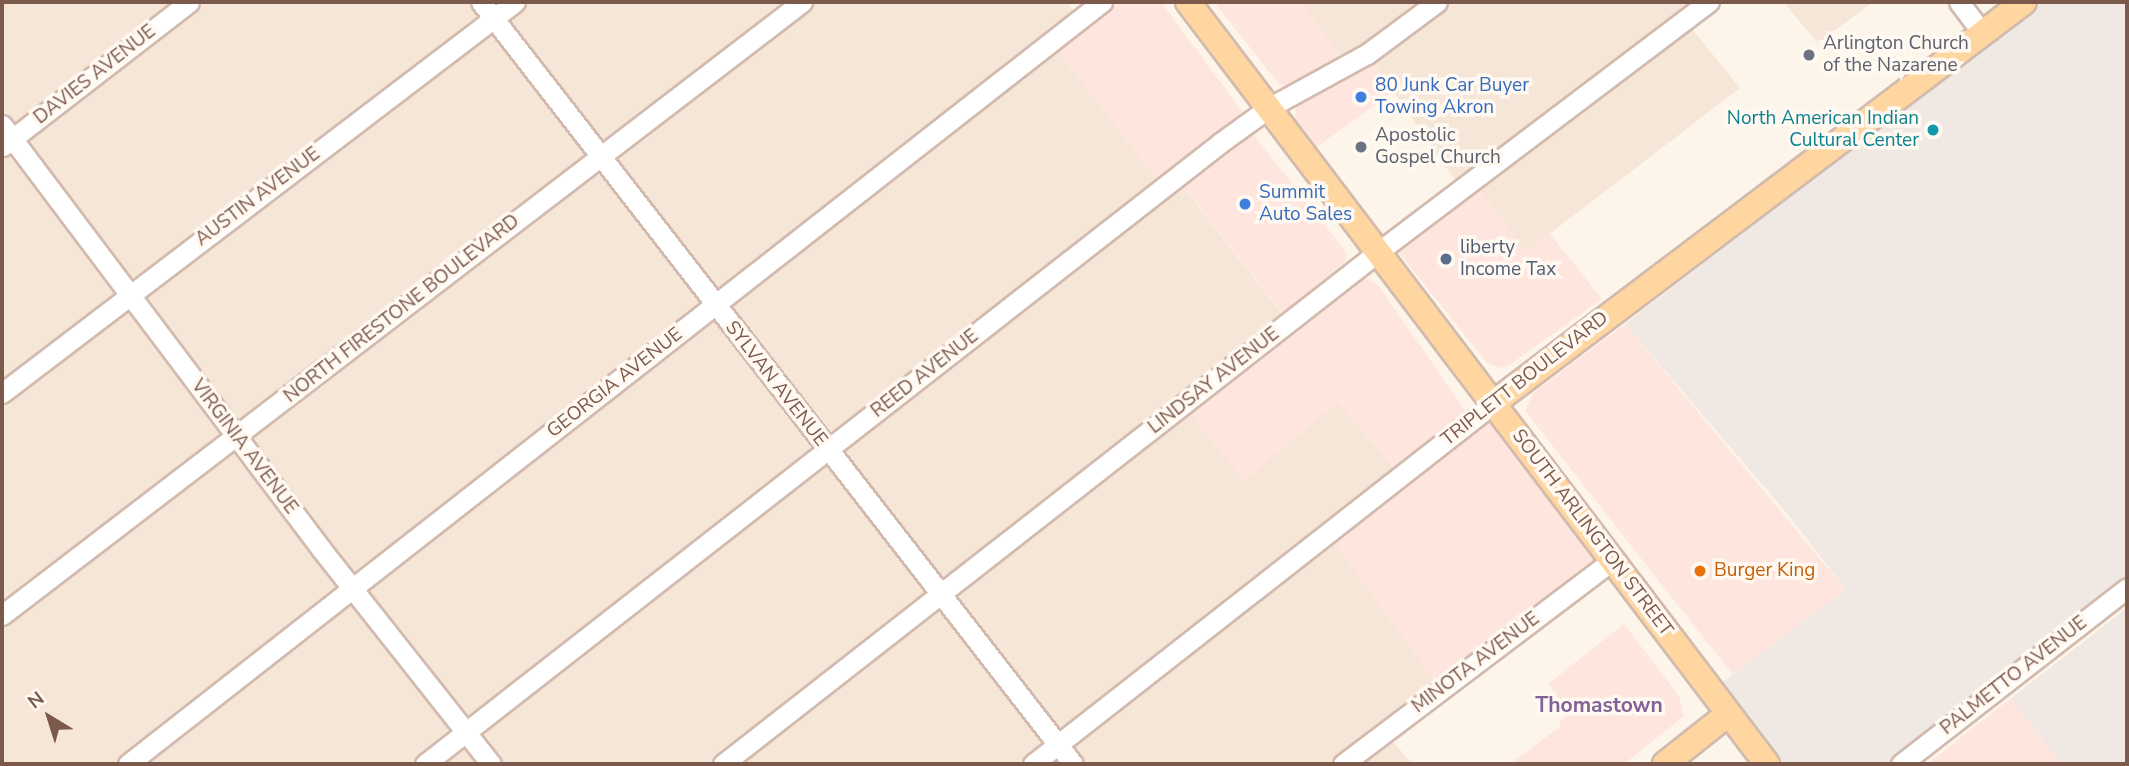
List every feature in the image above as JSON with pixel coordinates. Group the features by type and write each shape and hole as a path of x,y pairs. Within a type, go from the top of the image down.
{"main road":[{"name":"SOUTH ARLINGTON STREET","path":"1188,2 1495,402 1610,562 1767,764"},
{"name":"TRIPLETT BOULEVARD","path":"1495,402 2024,2"},
{"path":"1665,764 1728,714"}],"street":[{"name":"DAVIES AVENUE","path":"5,137 188,2"},
{"name":"SYLVAN AVENUE","path":"481,2 713,306 1073,764"},
{"name":"AUSTIN AVENUE","path":"2,393 515,2"},
{"name":"NORTH FIRESTONE BOULEVARD","path":"2,615 802,2"},
{"name":"GEORGIA AVENUE","path":"128,764 1102,2"},
{"name":"REED AVENUE","path":"425,764 1269,107 1367,54 1437,2"},
{"name":"LINDSAY AVENUE","path":"723,764 1378,252 1709,2"},
{"path":"1959,2 1981,32"},
{"name":"VIRGINIA AVENUE","path":"5,137 491,764"},
{"name":"TRIPLETT BOULEVARD","path":"1033,764 1495,402"},
{"name":"MINOTA AVENUE","path":"1343,764 1610,562"},
{"name":"PALMETTO AVENUE","path":"1900,764 2127,588"}],"shaded area":[{"path":"2,2 1067,2 1080,19 1051,42 1163,187 1176,178 1289,323 1338,402 1401,476 1442,689 1385,732 1412,764 2,764"},
{"path":"1120,2 1161,2 1242,111 1231,125 1158,181 1056,49"},
{"path":"1214,2 1301,2 1344,61 1290,86 1279,84"},
{"path":"1301,2 1709,2 1685,20 1740,88 1526,252 1461,189 1368,55 1348,67"},
{"path":"1783,2 1873,2 1818,43"},
{"path":"2043,2 2127,2 2127,588 1901,764 1767,764 1711,691 1846,590 1790,517 1625,324"},
{"path":"1372,61 1393,92 1314,149 1295,120 1296,105"},
{"path":"1249,129 1346,252 1345,262 1282,313 1179,181"},
{"path":"1477,185 1526,252 1550,234 1602,299 1508,366 1499,368 1487,363 1399,253 1405,240"},
{"path":"1362,276 1378,285 1466,412 1395,469 1338,402 1244,481 1186,409"},
{"path":"1625,324 1846,590 1733,675 1525,411 1533,393"},
{"path":"1495,402 1611,561 1438,687 1323,527"},
{"path":"2127,608 2127,764 2061,764 2011,698"},
{"path":"1624,624 1679,696 1684,716 1624,764 1510,764 1561,726 1559,722 1570,713 1548,684"},
{"path":"2011,698 2061,764 1927,764"}],"place":[{"name":"Arlington Church of the Nazarene","path":"1809,55"},
{"name":"80 Junk Car Buyer Towing Akron","path":"1361,97"},
{"name":"North American Indian Cultural Center","path":"1933,130"},
{"name":"Apostolic Gospel Church","path":"1361,147"},
{"name":"Summit Auto Sales","path":"1245,204"},
{"name":"liberty Income Tax","path":"1446,259"},
{"name":"Burger King","path":"1700,571"}],"district":[{"name":"Thomastown","path":"1599,705"}]}
